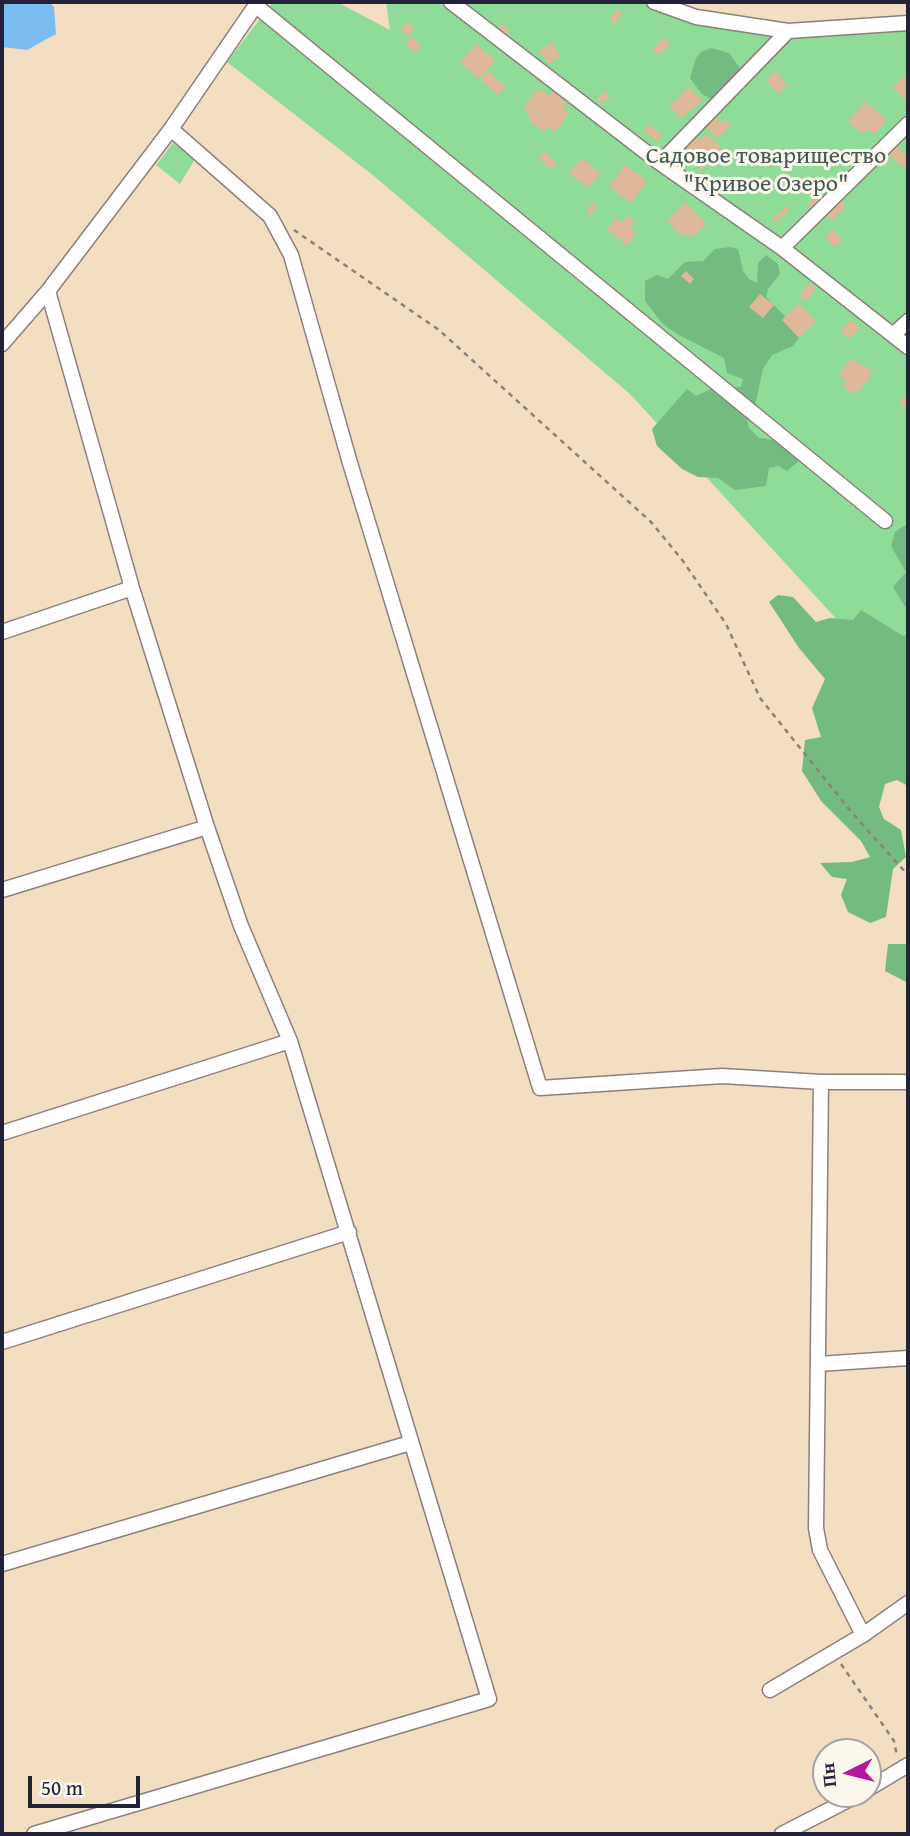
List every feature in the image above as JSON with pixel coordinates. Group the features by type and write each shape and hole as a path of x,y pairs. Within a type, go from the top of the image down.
{"street":[{"path":"451,2 660,163 782,248 908,347"},
{"path":"654,2 696,17 788,31 908,23"},
{"path":"2,344 48,291 172,129 256,4 885,520"},
{"path":"660,163 788,31"},
{"path":"782,248 908,124"},
{"path":"172,129 270,216 292,254 350,463 540,1087 722,1076 821,1082 908,1082"},
{"path":"34,1834 489,1699 290,1041 242,926 207,827 132,588 48,291"},
{"path":"892,335 908,321"},
{"path":"2,632 132,588"},
{"path":"2,890 207,827"},
{"path":"2,1133 290,1041"},
{"path":"821,1082 816,1528 820,1550 863,1635"},
{"path":"2,1342 349,1232"},
{"path":"818,1364 908,1358"},
{"path":"2,1564 410,1443"},
{"path":"770,1690 863,1635 908,1603"},
{"path":"882,1780 904,1767"},
{"path":"782,1834 837,1808"}],"path":[{"path":"292,229 439,330 651,522 726,624 760,698 853,814 908,875"},
{"path":"837,1651 845,1673 894,1741 904,1767"}],"green space":[{"name":"Садовое товарищество \"Кривое Озеро\"","path":"273,2 337,2 390,30 386,2 654,2 788,31 908,23 908,697 630,394 374,176 227,62"},
{"path":"711,48 729,53 742,71 713,100 702,94 690,78 696,58 701,52"},
{"path":"173,143 195,159 180,184 156,165"},
{"path":"715,249 738,249 743,271 749,279 757,283 758,263 766,255 778,264 780,274 768,289 766,297 797,329 799,338 793,346 772,355 763,369 755,406 745,411 749,428 759,438 774,440 780,446 800,452 800,460 787,471 778,466 769,468 766,486 735,490 718,478 698,477 682,469 657,446 652,429 687,389 696,396 713,388 741,387 743,379 727,373 724,358 677,334 662,323 645,301 645,281 657,275 668,279 685,262 703,261"},
{"path":"908,523 908,611 893,587 906,572 891,546 895,532"},
{"path":"778,595 793,597 816,622 830,618 853,620 861,610 903,636 908,634 908,786 897,780 885,784 879,807 884,819 901,830 906,857 893,869 886,917 870,923 848,912 841,895 847,879 832,877 820,863 852,862 870,857 861,841 821,801 802,771 805,740 821,737 812,708 825,679 799,648 769,602"},
{"path":"888,944 908,944 908,983 885,971"}],"water":[{"path":"2,2 49,2 54,7 56,34 27,50 2,47"}],"building":[{"path":"616,9 622,13 615,24 609,21"},
{"path":"407,22 415,28 408,37 400,30"},
{"path":"502,24 511,31 507,35 498,28"},
{"path":"411,37 421,45 415,53 405,44"},
{"path":"663,38 670,44 659,55 653,49"},
{"path":"551,42 560,56 549,64 539,51"},
{"path":"476,44 495,60 479,79 460,63"},
{"path":"488,71 505,86 498,95 481,80"},
{"path":"776,71 788,85 778,94 766,80"},
{"path":"908,72 908,103 893,88"},
{"path":"689,87 702,100 681,119 669,106"},
{"path":"539,88 549,96 553,91 566,102 562,108 569,113 555,132 548,126 544,132 529,121 530,116 524,107"},
{"path":"605,91 610,96 602,104 597,99"},
{"path":"865,102 887,120 875,134 868,129 863,134 848,122"},
{"path":"715,116 720,123 724,119 731,126 717,139 704,125"},
{"path":"649,124 662,134 657,141 644,131"},
{"path":"706,134 722,149 701,170 686,156 691,151 686,146 695,137 699,141"},
{"path":"896,146 908,156 908,171 889,155"},
{"path":"544,151 557,163 551,169 538,158"},
{"path":"581,158 600,173 588,188 569,173"},
{"path":"625,165 647,181 631,203 609,187"},
{"path":"815,196 819,200 811,209 807,205"},
{"path":"841,201 846,206 832,221 827,216"},
{"path":"685,202 706,224 692,238 687,233 683,237 667,221"},
{"path":"592,203 597,206 591,216 586,212"},
{"path":"786,207 789,211 775,222 772,218"},
{"path":"628,215 635,221 630,228 636,233 627,245 607,229 616,218 622,222"},
{"path":"832,230 842,239 835,247 825,238"},
{"path":"686,271 694,279 690,284 681,276"},
{"path":"809,283 816,288 807,301 799,295"},
{"path":"760,294 774,305 763,318 749,307"},
{"path":"799,304 816,321 799,338 782,320"},
{"path":"851,320 860,328 849,339 840,330"},
{"path":"851,359 872,370 868,374 871,376 858,392 855,389 852,394 843,386 847,381 838,374"},
{"path":"908,393 908,411 899,402"}]}
